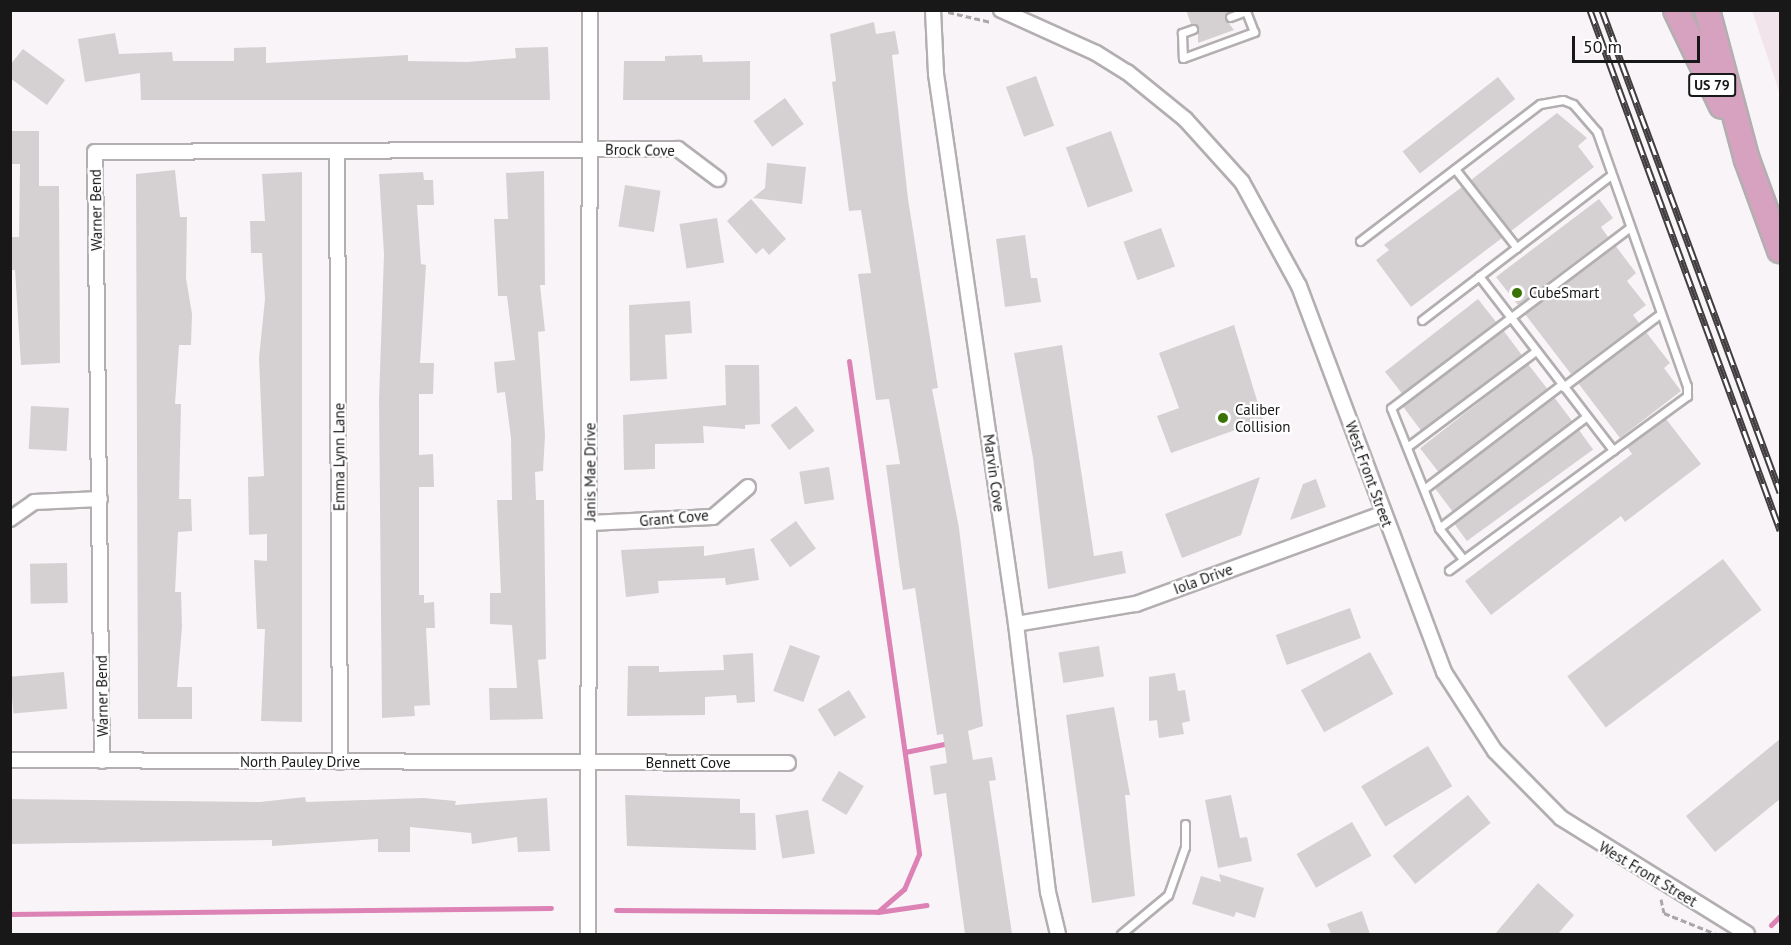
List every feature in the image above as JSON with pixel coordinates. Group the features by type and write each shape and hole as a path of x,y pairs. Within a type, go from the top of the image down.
{"highway":[{"name":"US 79","path":"1676,10 1748,160"},
{"name":"US 79","path":"1707,10 1748,160 1780,250"}],"street":[{"name":"Janis Mae Drive","path":"588,934 590,10"},
{"name":"Marvin Cove","path":"938,11 936,74 1016,624 1048,892 1058,934"},
{"name":"West Front Street","path":"998,17 1096,53 1126,72 1185,119 1242,182 1299,286 1444,672 1496,751 1561,818 1747,934"},
{"name":"Warner Bend","path":"102,761 95,152 588,149"},
{"name":"Brock Cove","path":"588,149 678,149 718,178"},
{"name":"Emma Lynn Lane","path":"338,152 340,762"},
{"name":"Grant Cove","path":"590,523 713,517 748,487"},
{"path":"10,519 34,502 100,499"},
{"name":"Iola Drive","path":"1016,624 1136,604 1384,513"},
{"name":"North Pauley Drive","path":"10,760 589,764"},
{"name":"Bennett Cove","path":"589,764 788,763"}],"lane":[{"path":"1193,29 1182,33 1183,58 1254,32 1246,11 1230,17"},
{"path":"1360,241 1540,104 1563,100 1573,104 1597,132 1610,176 1687,396 1449,570"},
{"path":"1455,169 1517,248"},
{"path":"1422,320 1610,176"},
{"path":"1463,559 1439,528 1391,408 1629,228"},
{"path":"1479,276 1613,450"},
{"path":"1424,489 1660,315"},
{"path":"1407,447 1536,351"},
{"path":"1439,528 1586,417"},
{"path":"1121,934 1168,895 1185,847 1185,824"}],"path":[{"path":"938,11 998,17"},
{"path":"1652,893 1662,899 1664,913 1716,934"}],"shaded area":[{"path":"1752,11 1780,11 1780,94"}],"building":[{"path":"1186,10 1228,10 1225,18 1234,30 1198,43 1198,27 1191,24"},
{"path":"874,22 876,34 895,31 899,54 892,55 908,199 938,388 932,389 959,528 983,726 968,731 973,760 992,757 996,780 989,781 1012,934 965,934 946,793 934,795 930,766 947,763 943,734 937,735 915,588 903,590 886,465 900,464 889,399 876,400 858,274 871,273 861,210 849,211 832,82 836,81 830,34"},
{"path":"115,33 119,54 172,52 173,61 234,61 234,48 266,47 266,63 408,55 408,61 467,62 516,58 515,48 548,47 550,100 141,100 140,73 85,82 78,39"},
{"path":"23,49 65,80 47,105 10,78 10,65"},
{"path":"702,55 703,62 750,61 750,100 623,100 624,61 665,61 665,56"},
{"path":"1036,76 1054,126 1024,137 1006,87"},
{"path":"1498,77 1515,99 1420,174 1403,151"},
{"path":"785,98 804,124 772,147 753,121"},
{"path":"1557,113 1587,138 1578,146 1594,167 1511,231 1471,180"},
{"path":"10,131 39,131 39,186 59,186 60,363 21,365 15,270 10,270 10,237 19,237 20,164 10,164"},
{"path":"1111,131 1133,191 1088,208 1066,147"},
{"path":"767,163 806,167 802,204 753,198 765,188"},
{"path":"175,170 180,217 187,217 186,278 192,314 191,345 179,345 175,404 181,404 179,499 191,499 192,531 178,532 175,592 181,592 182,627 177,687 192,687 192,719 138,719 136,174"},
{"path":"544,171 545,285 540,285 545,331 538,332 545,435 543,471 535,472 536,500 544,500 546,659 538,660 543,719 490,720 489,688 517,688 512,625 490,624 490,593 501,593 497,500 512,500 511,438 505,392 497,393 494,362 515,360 507,296 498,296 494,219 508,219 506,173"},
{"path":"302,172 302,722 261,721 265,629 257,629 254,560 267,561 267,534 249,535 248,477 264,476 259,358 265,299 262,253 251,253 250,221 265,221 262,174"},
{"path":"423,172 424,180 433,180 434,205 417,205 421,264 426,265 420,363 434,363 433,394 419,394 419,455 433,454 434,487 419,487 419,595 424,595 424,603 434,602 435,628 426,628 430,705 414,706 415,716 382,718 379,400 384,254 379,174"},
{"path":"625,185 661,191 654,232 618,226"},
{"path":"1462,187 1502,238 1411,307 1376,260 1389,250 1384,245"},
{"path":"751,199 786,239 769,255 763,248 756,254 727,221"},
{"path":"1599,199 1613,218 1601,227 1608,237 1518,305 1496,277"},
{"path":"717,218 724,262 687,268 679,224"},
{"path":"1161,228 1175,267 1137,280 1123,242"},
{"path":"1025,235 1031,278 1037,278 1041,302 1005,307 996,239"},
{"path":"1615,245 1636,273 1627,281 1646,305 1633,315 1639,323 1571,374 1525,314"},
{"path":"1478,299 1496,322 1403,395 1385,372"},
{"path":"690,301 692,333 665,335 667,379 630,381 629,305"},
{"path":"1234,325 1263,420 1171,453 1157,416 1179,408 1159,353"},
{"path":"1503,330 1522,355 1421,431 1402,406"},
{"path":"1646,332 1670,363 1664,368 1681,391 1620,438 1578,383"},
{"path":"1062,345 1094,556 1122,551 1126,573 1048,589 1033,458 1014,353"},
{"path":"1528,364 1547,388 1439,473 1420,448"},
{"path":"725,365 759,365 760,424 745,425 745,429 703,426 704,443 655,444 655,469 624,470 623,415 726,405"},
{"path":"1554,397 1572,421 1452,511 1434,487"},
{"path":"31,406 69,408 67,451 29,449"},
{"path":"796,406 815,431 789,450 770,425"},
{"path":"1666,419 1701,464 1625,522 1621,516 1491,615 1465,581 1632,454 1627,447"},
{"path":"1579,430 1593,449 1467,541 1453,522"},
{"path":"829,467 834,500 805,504 799,472"},
{"path":"1260,477 1241,535 1182,558 1165,514"},
{"path":"1316,479 1326,507 1290,520 1303,484"},
{"path":"796,521 816,549 790,567 770,540"},
{"path":"704,546 704,556 754,548 759,580 726,585 725,578 658,581 659,593 626,597 621,550"},
{"path":"1723,559 1762,610 1606,727 1567,676"},
{"path":"67,563 68,603 31,604 30,564"},
{"path":"1350,608 1361,638 1287,665 1276,635"},
{"path":"790,645 820,656 803,702 773,691"},
{"path":"1099,646 1104,677 1063,683 1059,652"},
{"path":"1370,652 1393,694 1324,732 1301,690"},
{"path":"753,653 755,702 737,703 736,695 705,697 705,715 627,716 628,666 659,666 659,672 724,670 723,655"},
{"path":"64,672 67,709 13,714 10,677"},
{"path":"1175,673 1178,691 1185,690 1190,721 1182,723 1184,734 1159,738 1157,720 1149,721 1149,677"},
{"path":"849,690 866,717 835,737 818,710"},
{"path":"1114,707 1130,795 1125,795 1135,896 1092,903 1066,715"},
{"path":"1780,739 1780,799 1715,852 1686,816"},
{"path":"1428,746 1452,786 1385,826 1361,786"},
{"path":"839,771 864,786 846,815 821,800"},
{"path":"625,795 740,799 740,813 755,813 756,850 627,846"},
{"path":"1231,795 1240,838 1247,837 1252,861 1218,868 1205,800"},
{"path":"1468,795 1491,823 1415,884 1393,856"},
{"path":"305,797 306,802 423,798 456,801 455,805 547,798 550,851 518,852 517,837 472,844 471,833 410,827 410,852 378,852 378,839 272,846 272,840 10,844 10,799 260,802"},
{"path":"808,810 815,853 782,859 775,815"},
{"path":"1352,822 1372,856 1316,888 1297,854"},
{"path":"1219,874 1264,888 1255,918 1236,912 1234,917 1192,904 1201,876 1221,882"},
{"path":"1538,883 1574,915 1558,934 1495,934"},
{"path":"1362,911 1370,934 1331,934 1327,924"}],"waterway":[{"path":"849,361 919,854 904,889 878,912"},
{"path":"905,752 949,743"},
{"path":"616,910 878,912 927,905"},
{"path":"10,914 551,908"},
{"path":"1771,925 1780,916"}],"railway":[{"path":"1590,10 1780,530"},
{"path":"1602,10 1780,492"}],"place":[{"name":"CubeSmart","path":"1517,293"},
{"name":"Caliber Collision","path":"1223,418"}]}
